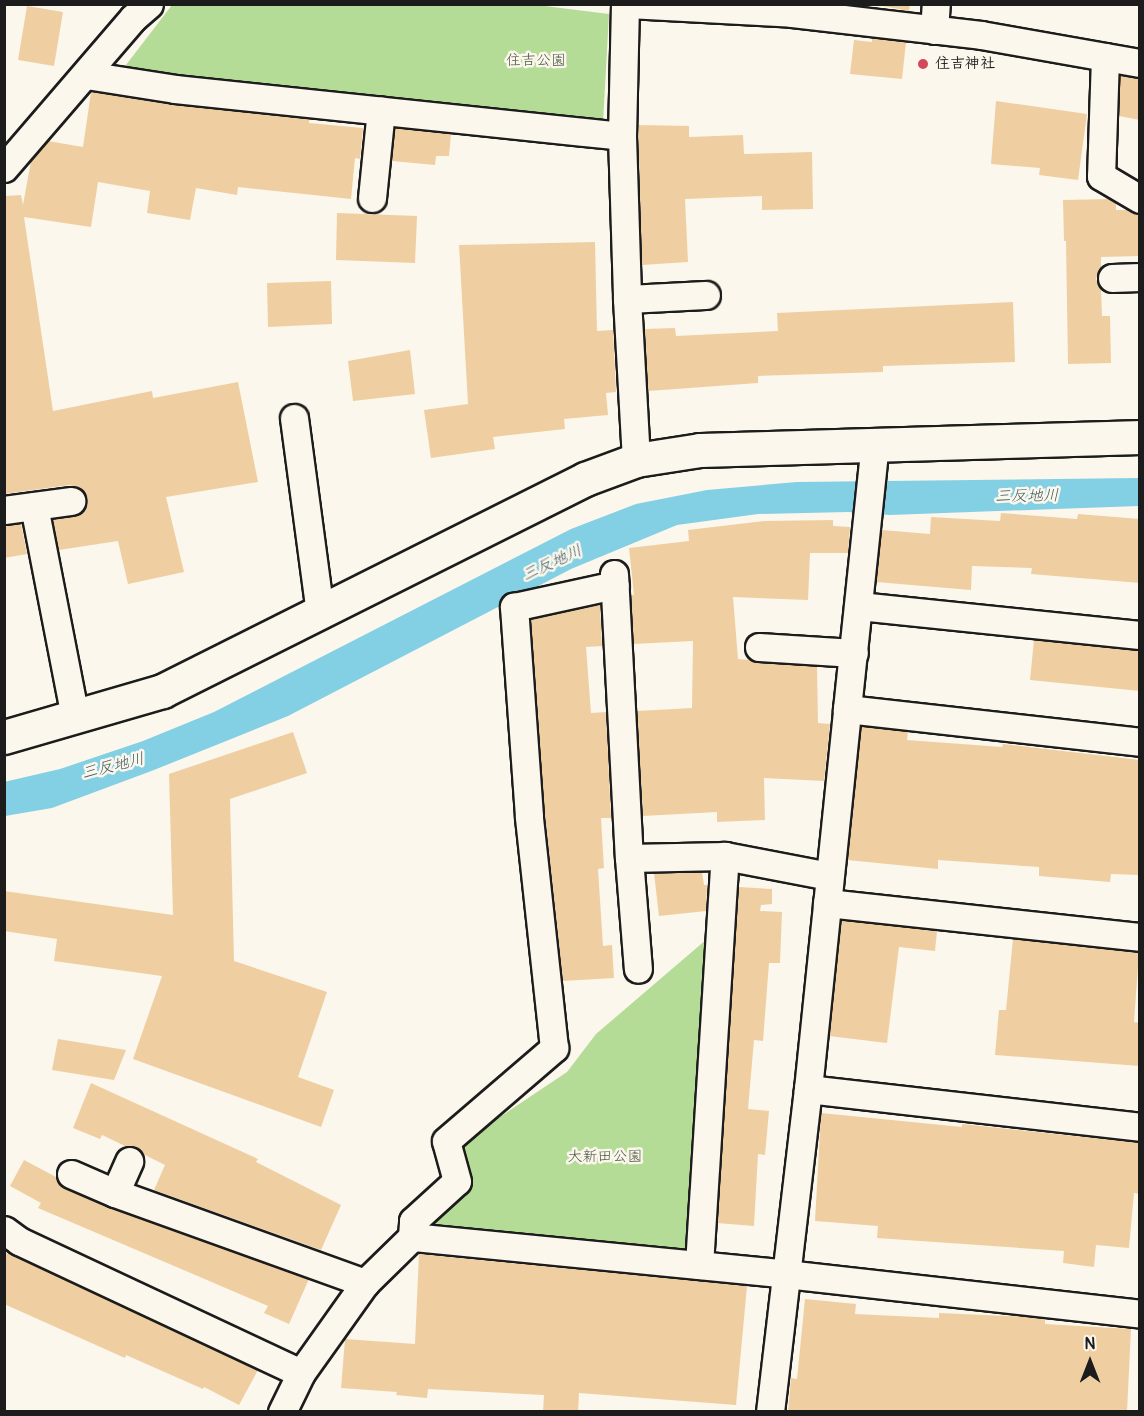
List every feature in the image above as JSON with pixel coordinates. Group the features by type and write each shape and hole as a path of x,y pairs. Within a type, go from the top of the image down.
{"street":[{"path":"4,168 86,75 132,18 149,4"},
{"path":"636,460 627,299 622,136 632,5 793,9 935,17 981,34 1140,63"},
{"path":"1105,57 1101,176 1140,199"},
{"path":"86,75 175,89 622,136"},
{"path":"372,198 381,110"},
{"path":"1112,278 1140,277"},
{"path":"627,299 706,295"},
{"path":"294,418 320,614"},
{"path":"4,737 162,691 320,614 585,479 636,460 700,450 875,452 1140,437"},
{"path":"770,1412 808,1089 875,452"},
{"path":"4,510 71,501"},
{"path":"34,506 75,717"},
{"path":"282,1412 301,1373 365,1283 412,1237 413,1221 457,1181 446,1141 554,1048 529,816 514,607 614,579 629,858 638,969"},
{"path":"859,606 1140,634"},
{"path":"759,647 854,653"},
{"path":"847,709 1140,742"},
{"path":"629,858 725,856 829,876"},
{"path":"699,1265 725,856"},
{"path":"827,903 1140,937"},
{"path":"808,1089 1140,1127"},
{"path":"116,1193 129,1161"},
{"path":"71,1174 116,1193 365,1283"},
{"path":"4,1230 19,1241 301,1373"},
{"path":"412,1237 786,1274 1140,1314"}],"green space":[{"name":"住吉公園","path":"529,4 609,14 603,123 119,74 172,5"},
{"name":"大新田公園","path":"721,927 687,1256 444,1233 428,1223 455,1147 567,1072 596,1034"}],"water":[{"name":"三反地川","path":"1139,478 1139,506 890,515 848,512 758,514 677,525 571,569 288,716 52,808 5,816 4,782 60,769 143,741 214,712 571,529 636,504 707,490 797,482"}],"building":[{"path":"873,4 910,4 909,11"},
{"path":"27,6 63,12 54,66 18,60"},
{"path":"872,38 906,42 902,79 850,74 854,40 872,42"},
{"path":"1120,75 1140,78 1140,120 1119,116"},
{"path":"91,92 173,105 309,119 309,123 363,128 360,159 355,158 351,199 238,187 237,195 196,188 190,220 147,213 150,191 98,182 91,227 24,217 53,411 152,391 153,398 238,382 258,482 166,497 184,572 128,584 118,541 59,550 53,519 74,516 85,507 86,498 78,487 69,485 4,494 4,196 21,195 23,205 31,161 48,141 83,147"},
{"path":"996,101 1087,114 1078,180 1039,175 1040,168 991,164"},
{"path":"638,125 689,126 689,137 743,135 744,154 812,152 813,209 762,210 762,196 685,199 688,262 642,265"},
{"path":"395,128 451,134 449,156 436,156 435,165 392,161"},
{"path":"1110,199 1116,203 1116,210 1128,210 1140,215 1140,256 1101,257 1101,267 1096,279 1101,289 1102,316 1110,316 1111,363 1068,364 1063,200"},
{"path":"337,213 417,216 415,263 336,260"},
{"path":"595,242 597,331 613,330 616,392 606,393 608,415 564,419 565,429 493,437 495,449 431,458 424,410 468,404 459,245"},
{"path":"331,281 332,324 268,327 267,283"},
{"path":"1013,302 1015,362 883,366 883,372 758,376 758,383 648,391 644,329 675,328 676,336 778,331 777,313"},
{"path":"410,350 415,394 353,401 348,361"},
{"path":"1001,513 1077,519 1078,514 1140,519 1140,583 1031,574 1032,568 972,566 971,590 876,582 882,530 930,534 931,517 1000,521"},
{"path":"833,520 833,526 850,527 848,553 810,553 808,600 733,597 738,659 817,666 818,723 830,724 824,781 764,778 765,820 717,822 717,812 643,816 637,711 692,708 693,641 633,644 631,595 634,595 629,548 689,541 688,530 764,521"},
{"path":"21,524 27,554 4,558 4,525"},
{"path":"600,605 602,646 586,647 591,713 606,712 611,818 601,818 604,868 598,869 603,946 612,945 614,978 563,981 545,815 531,619"},
{"path":"1034,640 1140,651 1140,691 1030,680"},
{"path":"861,726 908,732 907,740 1002,747 1003,744 1140,760 1140,875 1111,874 1110,882 1039,876 1039,867 938,860 938,869 847,860"},
{"path":"293,732 307,773 230,799 234,961 327,992 298,1077 334,1090 321,1127 133,1059 162,976 54,961 57,939 4,931 4,891 173,915 169,774"},
{"path":"702,872 704,885 707,885 706,911 659,916 654,873"},
{"path":"739,887 772,889 772,904 761,905 760,911 782,912 780,963 769,963 763,1041 754,1040 748,1109 769,1111 765,1155 758,1154 754,1226 717,1223"},
{"path":"841,920 937,931 935,951 899,947 887,1043 829,1036"},
{"path":"1013,939 1139,953 1134,1022 1140,1023 1140,1066 995,1055 999,1010 1006,1010"},
{"path":"58,1039 126,1050 114,1080 52,1070"},
{"path":"91,1083 258,1159 256,1162 341,1205 321,1250 154,1190 165,1165 143,1154 135,1146 125,1146 102,1135 100,1139 73,1128"},
{"path":"821,1113 962,1127 962,1124 1140,1143 1140,1194 1134,1193 1129,1248 1096,1245 1094,1267 1063,1263 1064,1251 877,1238 878,1226 815,1221"},
{"path":"24,1160 56,1177 65,1188 109,1207 309,1279 289,1324 264,1313 268,1306 38,1208 41,1203 10,1186"},
{"path":"4,1252 258,1370 239,1405 204,1387 203,1389 126,1355 125,1358 4,1304"},
{"path":"419,1254 747,1286 736,1405 579,1393 578,1412 543,1412 544,1395 428,1389 427,1398 396,1395 397,1392 341,1388 345,1339 415,1344"},
{"path":"805,1299 856,1304 855,1314 939,1318 939,1313 1028,1317 1045,1319 1045,1324 1131,1329 1127,1412 788,1412 791,1378 797,1379"}],"place":[{"name":"住吉神社","path":"923,64"}]}
